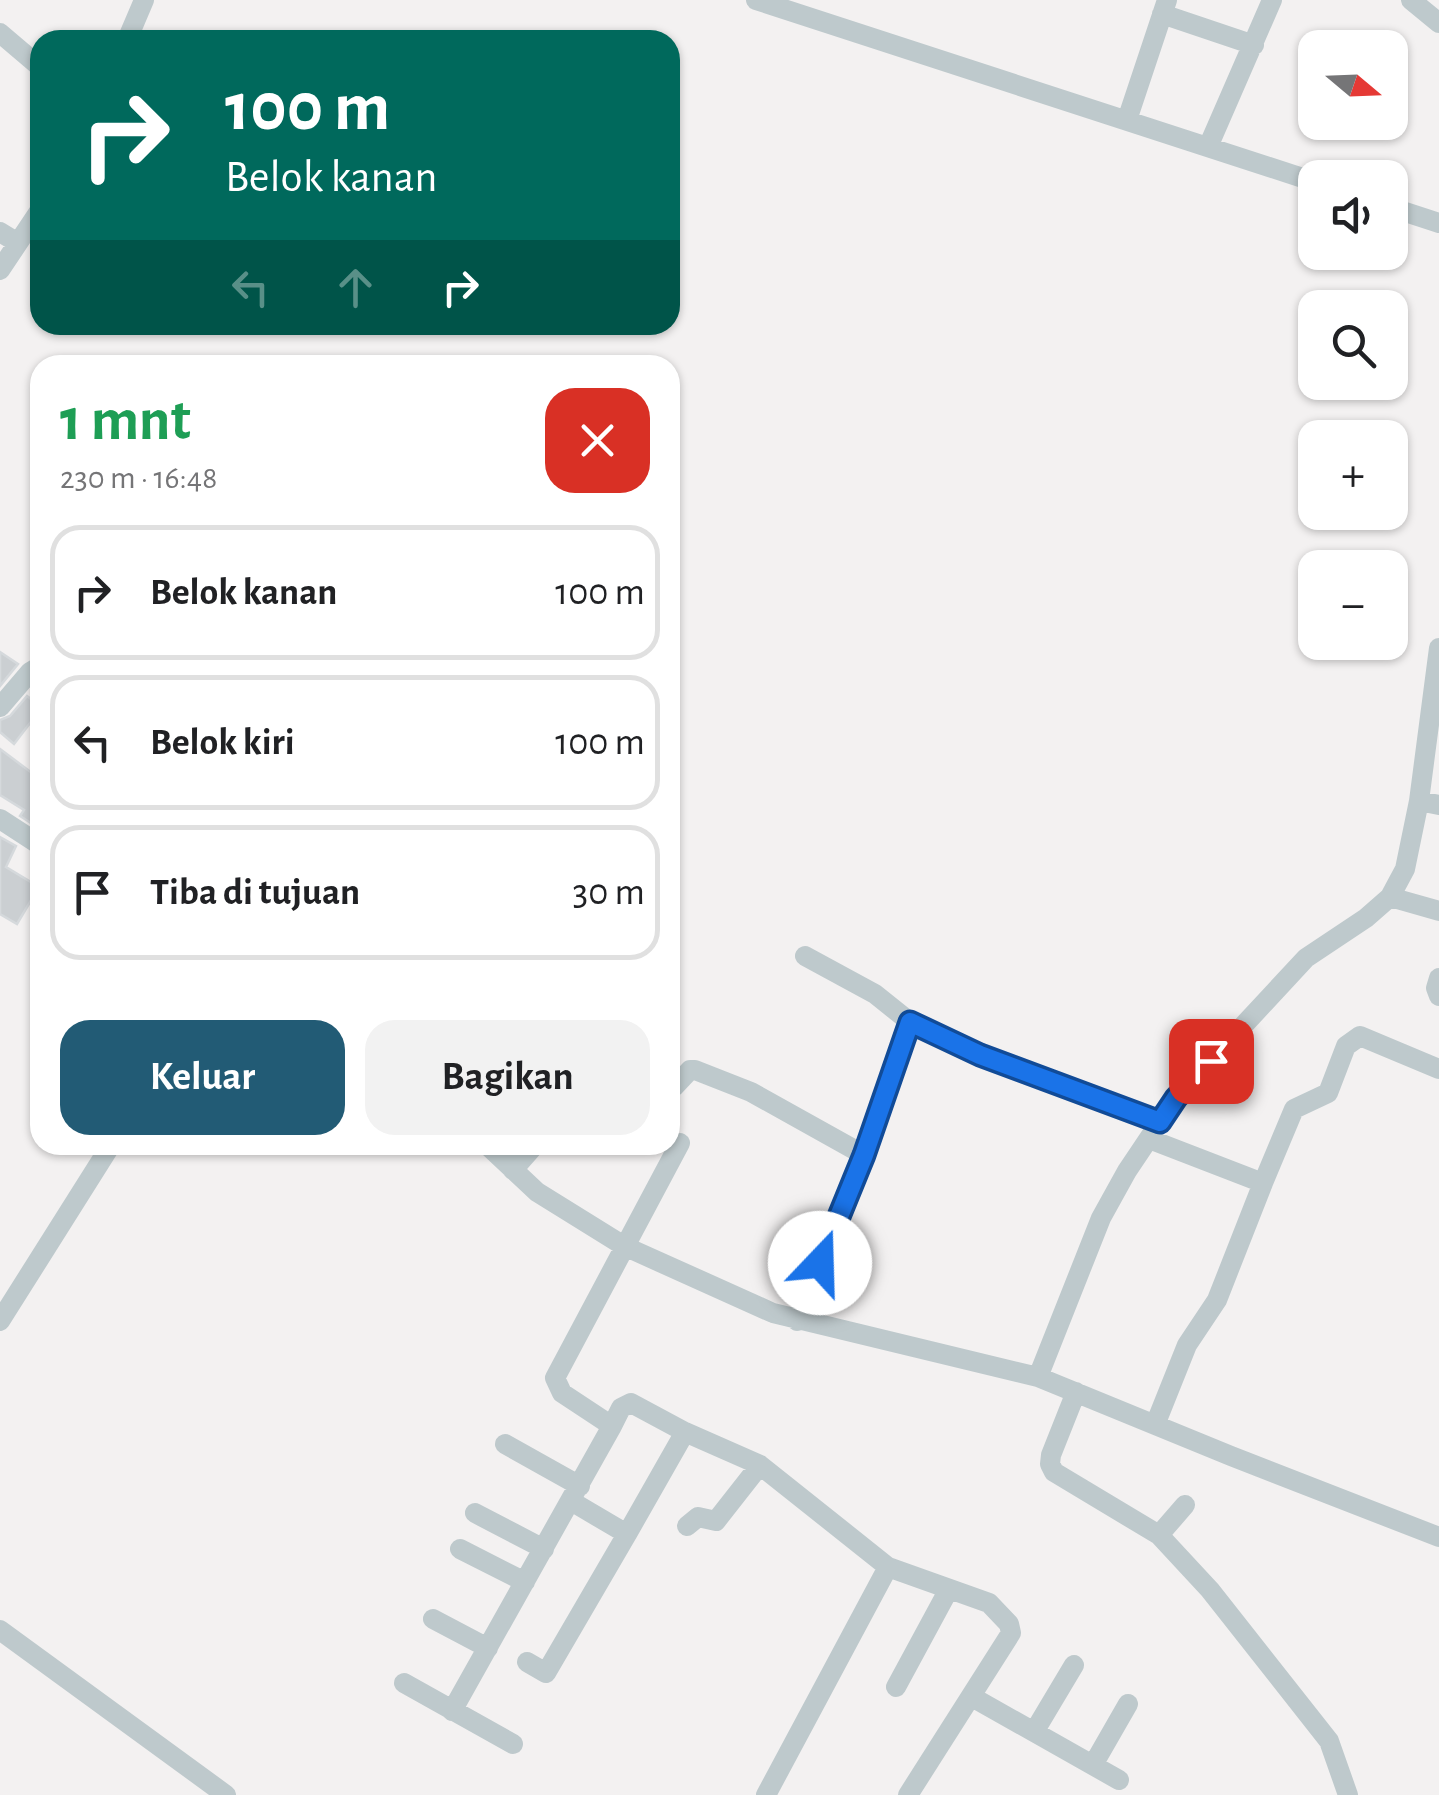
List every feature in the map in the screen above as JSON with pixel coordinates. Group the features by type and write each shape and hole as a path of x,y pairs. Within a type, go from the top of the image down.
{"street":[{"path":"131,30 144,0"},
{"path":"756,0 1298,176"},
{"path":"1208,147 1272,0"},
{"path":"1411,0 1439,23"},
{"path":"1127,120 1164,7 1254,45"},
{"path":"0,34 30,60"},
{"path":"1408,213 1439,223"},
{"path":"0,270 9,237 30,219"},
{"path":"1038,1377 1101,1218 1176,1098 1306,958 1390,897 1405,869 1429,803 1439,648"},
{"path":"0,706 30,672"},
{"path":"0,820 30,839"},
{"path":"1390,897 1439,911"},
{"path":"805,956 874,994 910,1022 1263,1182"},
{"path":"1439,978 1439,996"},
{"path":"797,1321 864,1155 910,1022"},
{"path":"1155,1425 1186,1345 1205,1322 1216,1300 1294,1108 1325,1095 1346,1046 1360,1036 1439,1069"},
{"path":"680,1081 695,1070 751,1092 864,1155"},
{"path":"0,1321 105,1155"},
{"path":"498,1155 537,1192 624,1246 773,1313 1038,1377 1439,1537"},
{"path":"513,1170 526,1155"},
{"path":"612,1426 562,1393 556,1378 673,1155"},
{"path":"1076,1392 1051,1455 1054,1472 1159,1536 1210,1590 1330,1740 1348,1795"},
{"path":"452,1711 621,1408 631,1403 760,1465 888,1568 989,1603 1009,1624 1011,1634 908,1795"},
{"path":"526,1662 546,1673 686,1432"},
{"path":"505,1444 627,1534"},
{"path":"687,1526 698,1517 716,1520 760,1465"},
{"path":"1159,1536 1185,1505"},
{"path":"475,1512 544,1549"},
{"path":"460,1549 525,1582"},
{"path":"766,1795 888,1568"},
{"path":"896,1687 950,1589"},
{"path":"433,1619 488,1648"},
{"path":"0,1630 226,1795"},
{"path":"1034,1732 1074,1665"},
{"path":"404,1683 512,1744"},
{"path":"972,1697 1119,1780"},
{"path":"1094,1765 1128,1704"}],"building":[{"path":"0,652 18,664 0,686"},
{"path":"27,696 30,698 30,723 14,744 0,732 0,720 10,716"},
{"path":"0,749 30,772 30,822 20,816 24,810 0,795"},
{"path":"0,837 16,846 6,867 30,882 30,902 17,924 0,914"}],"route":[{"path":"820,1263 864,1155 910,1022 980,1055 1160,1122 1176,1098 1211,1061"}]}
